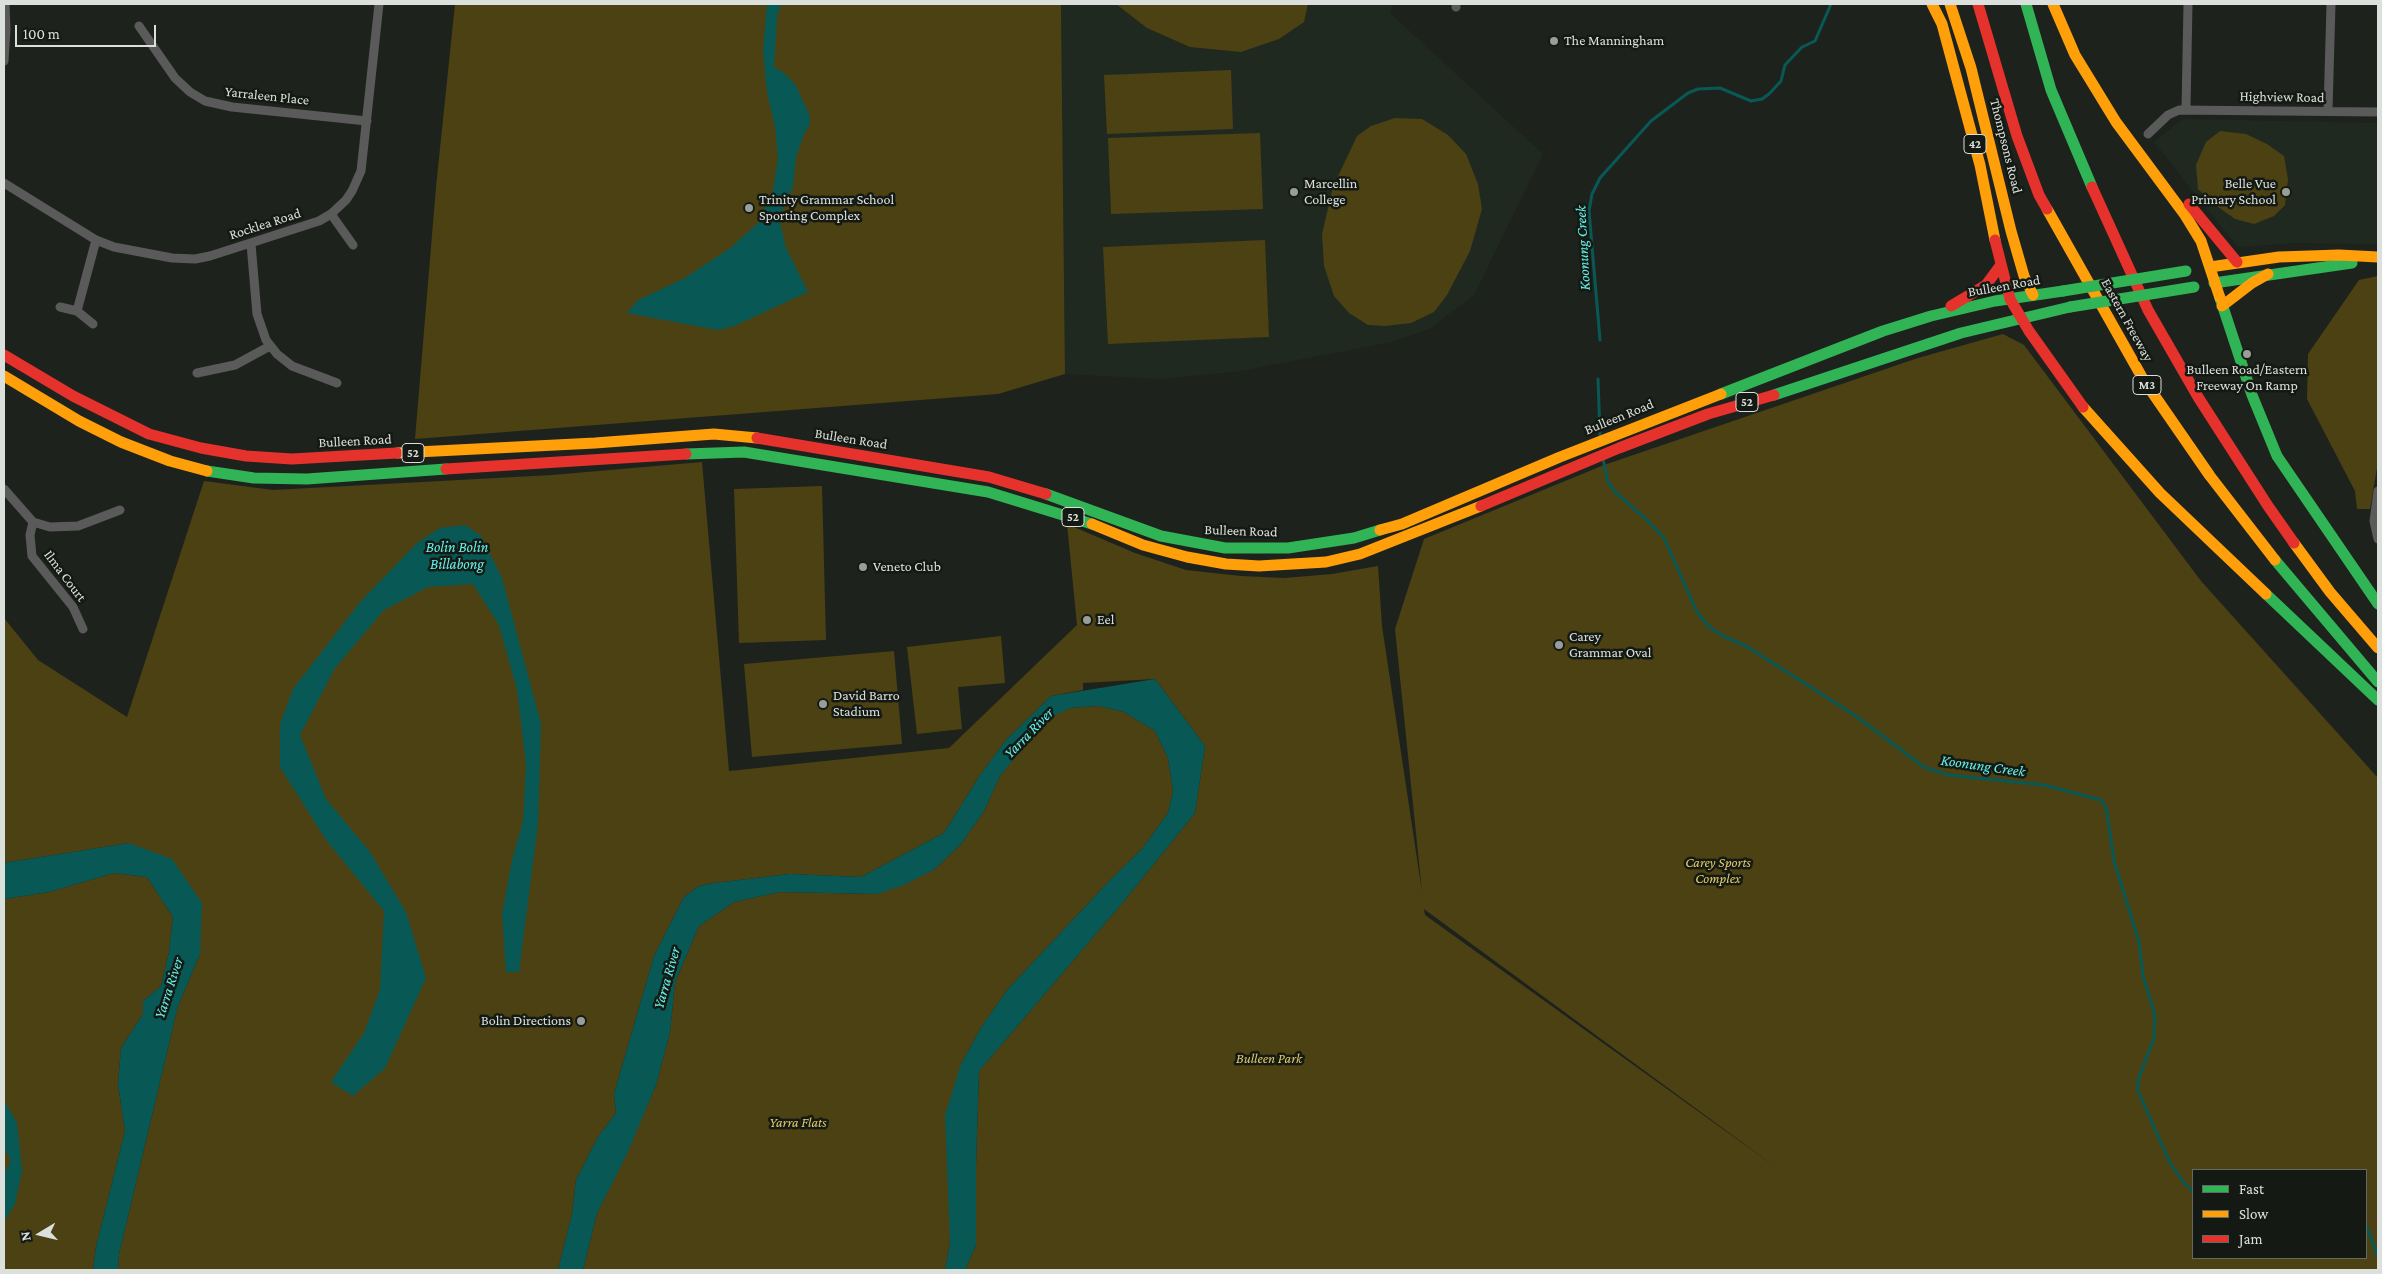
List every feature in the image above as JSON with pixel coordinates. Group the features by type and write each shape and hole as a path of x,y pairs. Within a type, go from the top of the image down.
{"main road":[{"name":"42","path":"1932,4 1942,24 1980,165 2000,266 2010,299 2021,317"},
{"name":"Thompsons Road","path":"1950,4 1983,112 2019,257 2033,295"},
{"name":"Eastern Freeway","path":"1978,4 2003,94 2039,195 2143,379 2210,476 2276,561 2378,682"},
{"name":"Eastern Freeway","path":"2027,4 2052,90 2137,286 2175,358 2239,463 2292,541 2330,592 2378,648"},
{"path":"2053,4 2075,55 2116,122 2195,229 2210,267 2252,395 2278,456 2378,604"},
{"path":"2116,122 2237,262"},
{"name":"Bulleen Road","path":"4,355 73,396 149,434 201,448 246,456 283,459 585,443 714,434 755,438 989,477 1039,491 1162,536 1225,548 1288,548 1354,538 1383,530 1560,456 1855,341 1931,316 2010,299 2237,262 2298,256 2339,255 2378,259"},
{"name":"Bulleen Road","path":"4,376 66,413 142,452 210,472 254,478 307,479 704,452 744,452 785,457 988,492 1077,518 1142,545 1188,557 1226,564 1259,566 1326,562 1360,554 1389,544 1643,438 1708,414 1820,381 1932,343 2021,317 2268,274 2378,259"},
{"path":"1931,316 1986,285 2000,266"},
{"path":"2222,306 2252,283 2268,274"},
{"path":"2021,317 2089,415 2154,486 2378,700"},
{"path":"66,413 75,416 80,414 80,407 73,396"}],"street":[{"path":"4,60 5,4"},
{"name":"Rocklea Road","path":"4,183 96,240 131,250 187,259 210,256 251,244 310,224 331,214 346,200 357,181 362,161 378,4"},
{"path":"2148,134 2171,113 2186,109 2188,4"},
{"path":"2328,111 2330,4"},
{"name":"Yarraleen Place","path":"139,26 182,86 212,103 366,121"},
{"name":"Highview Road","path":"2186,109 2378,112"},
{"path":"331,214 353,245"},
{"path":"77,311 96,240"},
{"path":"251,244 257,314 263,335 270,346 292,366 337,383"},
{"path":"60,307 77,311 93,324"},
{"path":"197,373 235,364 270,346"},
{"path":"4,489 33,522 50,527 78,526 120,510"},
{"path":"2378,491 2374,529 2378,539"},
{"name":"Ilma Court","path":"33,522 30,535 32,556 73,607 83,629"}],"shaded area":[{"name":"Marcellin College","path":"1061,4 1393,4 1390,13 1543,154 1474,295 1429,329 1392,342 1240,371 1162,379 1065,374"},
{"name":"Belle Vue Primary School","path":"2183,119 2378,123 2378,244 2294,243 2237,246 2154,142"}],"green space":[{"name":"Trinity Grammar School Sporting Complex","path":"455,4 1061,4 1065,374 998,394 415,439 436,187"},
{"path":"1116,4 1308,4 1304,22 1279,39 1241,52 1190,47 1147,28"},
{"path":"1231,70 1233,129 1107,134 1104,75"},
{"path":"1395,118 1422,119 1448,135 1466,154 1478,184 1482,209 1470,251 1447,295 1434,312 1411,323 1385,326 1368,325 1349,313 1334,296 1324,266 1322,234 1333,187 1357,136 1371,126"},
{"path":"2220,131 2246,134 2267,144 2284,156 2288,179 2285,205 2274,216 2254,224 2235,219 2214,204 2198,189 2196,165 2206,142"},
{"path":"1260,133 1263,209 1111,214 1108,138"},
{"path":"1265,240 1269,337 1108,344 1103,247"},
{"path":"2378,276 2378,462 2370,509 2357,509 2355,491 2307,399 2308,354 2359,280"},
{"path":"2003,334 2024,345 2201,581 2378,778 2378,1270 965,1270 976,1245 979,1071 1124,901 1195,813 1205,746 1155,679 1083,683 1083,690 1051,696 1006,740 980,775 944,833 861,877 790,874 699,886 684,897 654,956 614,1094 616,1113 598,1137 576,1180 572,1214 558,1270 118,1270 119,1254 178,1006 200,954 129,843 4,863 4,618 38,660 127,717 204,481 273,490 552,475 702,462 729,771 949,748 1077,625 1067,524 1135,553 1186,570 1241,576 1284,578 1332,574 1378,566 1382,626 1422,892 1395,629 1424,539 1604,465 1918,358","holes":["1424,909 1777,1168 1425,915"]},
{"path":"822,486 826,640 739,643 734,489"},
{"path":"1001,636 1005,683 958,687 962,729 917,734 907,647"},
{"name":"David Barro Stadium","path":"894,651 902,744 752,757 744,664"},
{"name":"Yarra Flats","path":"1099,706 1124,712 1155,731 1168,758 1173,791 1168,813 1142,849 1112,878 1008,989 982,1026 961,1064 950,1243 945,1270 583,1270 597,1213 627,1152 656,1085 670,1032 675,982 699,926 734,902 779,892 877,894 935,869 961,844 984,811 1000,776 1047,718 1070,708"},
{"path":"114,873 147,877 173,917 169,952 161,986 143,1001 143,1014 121,1048 118,1084 125,1131 96,1247 93,1270 4,1270 4,899 49,892"}],"water":[{"path":"767,4 781,4 777,16 774,67 784,73 795,84 809,114 810,124 804,134 796,157 793,187 779,218 786,248 808,292 734,326 718,330 627,313 638,300 683,279 729,249 758,223 773,190 778,158 775,127 767,92 763,51"},
{"name":"Bolin Bolin Billabong","path":"465,525 481,536 502,578 541,724 538,823 519,972 506,972 502,914 512,860 523,821 526,764 517,690 499,625 473,584 428,587 384,610 335,668 300,735 326,799 370,852 406,912 426,978 385,1068 353,1096 331,1082 364,1033 380,990 384,911 326,840 280,767 280,724 293,689 361,601 417,543 440,528"},
{"name":"Yarra River","path":"1155,679 1205,746 1195,813 1124,901 979,1071 976,1245 965,1270 945,1270 950,1243 945,1115 961,1064 982,1026 1008,989 1112,878 1142,849 1168,813 1173,791 1168,758 1155,731 1124,712 1099,706 1070,708 1047,719 1000,776 984,811 961,844 935,869 904,885 877,894 779,892 734,902 699,926 675,982 670,1032 656,1085 627,1154 597,1213 583,1270 558,1270 572,1214 576,1180 598,1137 616,1113 614,1094 654,956 684,897 699,886 790,874 861,877 944,833 980,775 1006,740 1051,696"},
{"name":"Yarra River","path":"129,843 172,859 202,903 200,954 178,1006 119,1254 118,1270 93,1270 96,1247 125,1131 118,1084 121,1048 143,1014 143,1001 161,986 169,952 173,917 147,877 114,873 49,892 4,899 4,863"},
{"path":"4,1100 17,1123 22,1171 15,1204 4,1222 4,1174 11,1161 4,1147"}],"waterway":[{"name":"Koonung Creek","path":"1600,340 1589,211 1592,194 1600,178 1651,121 1688,93 1698,89 1720,88 1751,101 1762,99 1769,94 1781,81 1785,65 1802,47 1815,41 1831,4"},
{"name":"Koonung Creek","path":"1598,379 1600,435"},
{"name":"Koonung Creek","path":"1603,459 1608,482 1616,493 1646,519 1664,538 1697,612 1708,626 1723,636 1746,646 1853,714 1924,767 1948,775 2044,785 2101,800 2106,807 2114,861 2139,942 2143,976 2155,1015 2154,1038 2138,1080 2138,1091 2170,1163 2184,1183 2192,1190"},
{"name":"Koonung Creek","path":"2367,1228 2378,1257"}],"traffic: fast":[{"path":"2026,4 2051,90 2092,187"},
{"path":"2214,283 2352,263"},
{"path":"2063,291 2186,271"},
{"path":"2070,307 2194,287"},
{"path":"1721,394 1883,331 1931,316 1995,301 2063,291"},
{"path":"2220,298 2252,395 2277,456 2378,604"},
{"path":"1774,395 1961,333 2070,307"},
{"path":"686,454 744,452 988,492 1092,524"},
{"path":"207,471 254,478 307,479 446,469"},
{"path":"1046,494 1161,536 1225,548 1288,548 1354,538 1380,530"},
{"path":"2275,560 2378,682"},
{"path":"2266,594 2378,700"}],"traffic: slow":[{"path":"1932,4 1942,24 1980,165 1995,240"},
{"path":"1950,4 1971,68 2011,231 2024,276 2033,295"},
{"path":"2053,4 2075,55 2116,122 2185,215 2201,241 2220,298"},
{"path":"2047,209 2143,379 2210,476 2275,560"},
{"path":"2210,267 2279,257 2339,255 2378,257"},
{"path":"2222,306 2252,283 2268,274"},
{"path":"4,376 79,421 121,442 170,461 207,471"},
{"path":"1380,530 1402,524 1560,457 1721,394"},
{"path":"2083,407 2160,493 2266,594"},
{"path":"397,453 595,443 714,434 757,438"},
{"path":"1092,524 1143,545 1187,557 1226,564 1259,566 1326,562 1360,554 1481,506"},
{"path":"2294,543 2330,592 2378,648"}],"traffic: jam":[{"path":"1978,4 2017,136 2039,195 2047,209"},
{"path":"2092,187 2148,310 2198,397 2294,543"},
{"path":"2189,204 2237,262"},
{"path":"1995,240 2010,299 2029,331 2083,407"},
{"path":"1951,306 1986,285 2000,266"},
{"path":"4,355 73,396 149,434 201,448 246,456 292,459 397,453"},
{"path":"1481,506 1619,448 1708,414 1774,395"},
{"path":"757,438 989,477 1046,494"},
{"path":"446,469 686,454"}],"place":[{"name":"The Manningham","path":"1554,41"},
{"name":"Marcellin College","path":"1294,192"},
{"name":"Belle Vue Primary School","path":"2286,192"},
{"name":"Trinity Grammar School Sporting Complex","path":"749,208"},
{"name":"Bulleen Road/Eastern Freeway On Ramp","path":"2247,354"},
{"name":"Veneto Club","path":"863,567"},
{"name":"Eel","path":"1087,620"},
{"name":"Carey Grammar Oval","path":"1559,645"},
{"name":"David Barro Stadium","path":"823,704"},
{"name":"Bolin Directions","path":"581,1021"}],"park label":[{"name":"Carey Sports Complex","path":"1718,872"},
{"name":"Bulleen Park","path":"1269,1059"}]}
